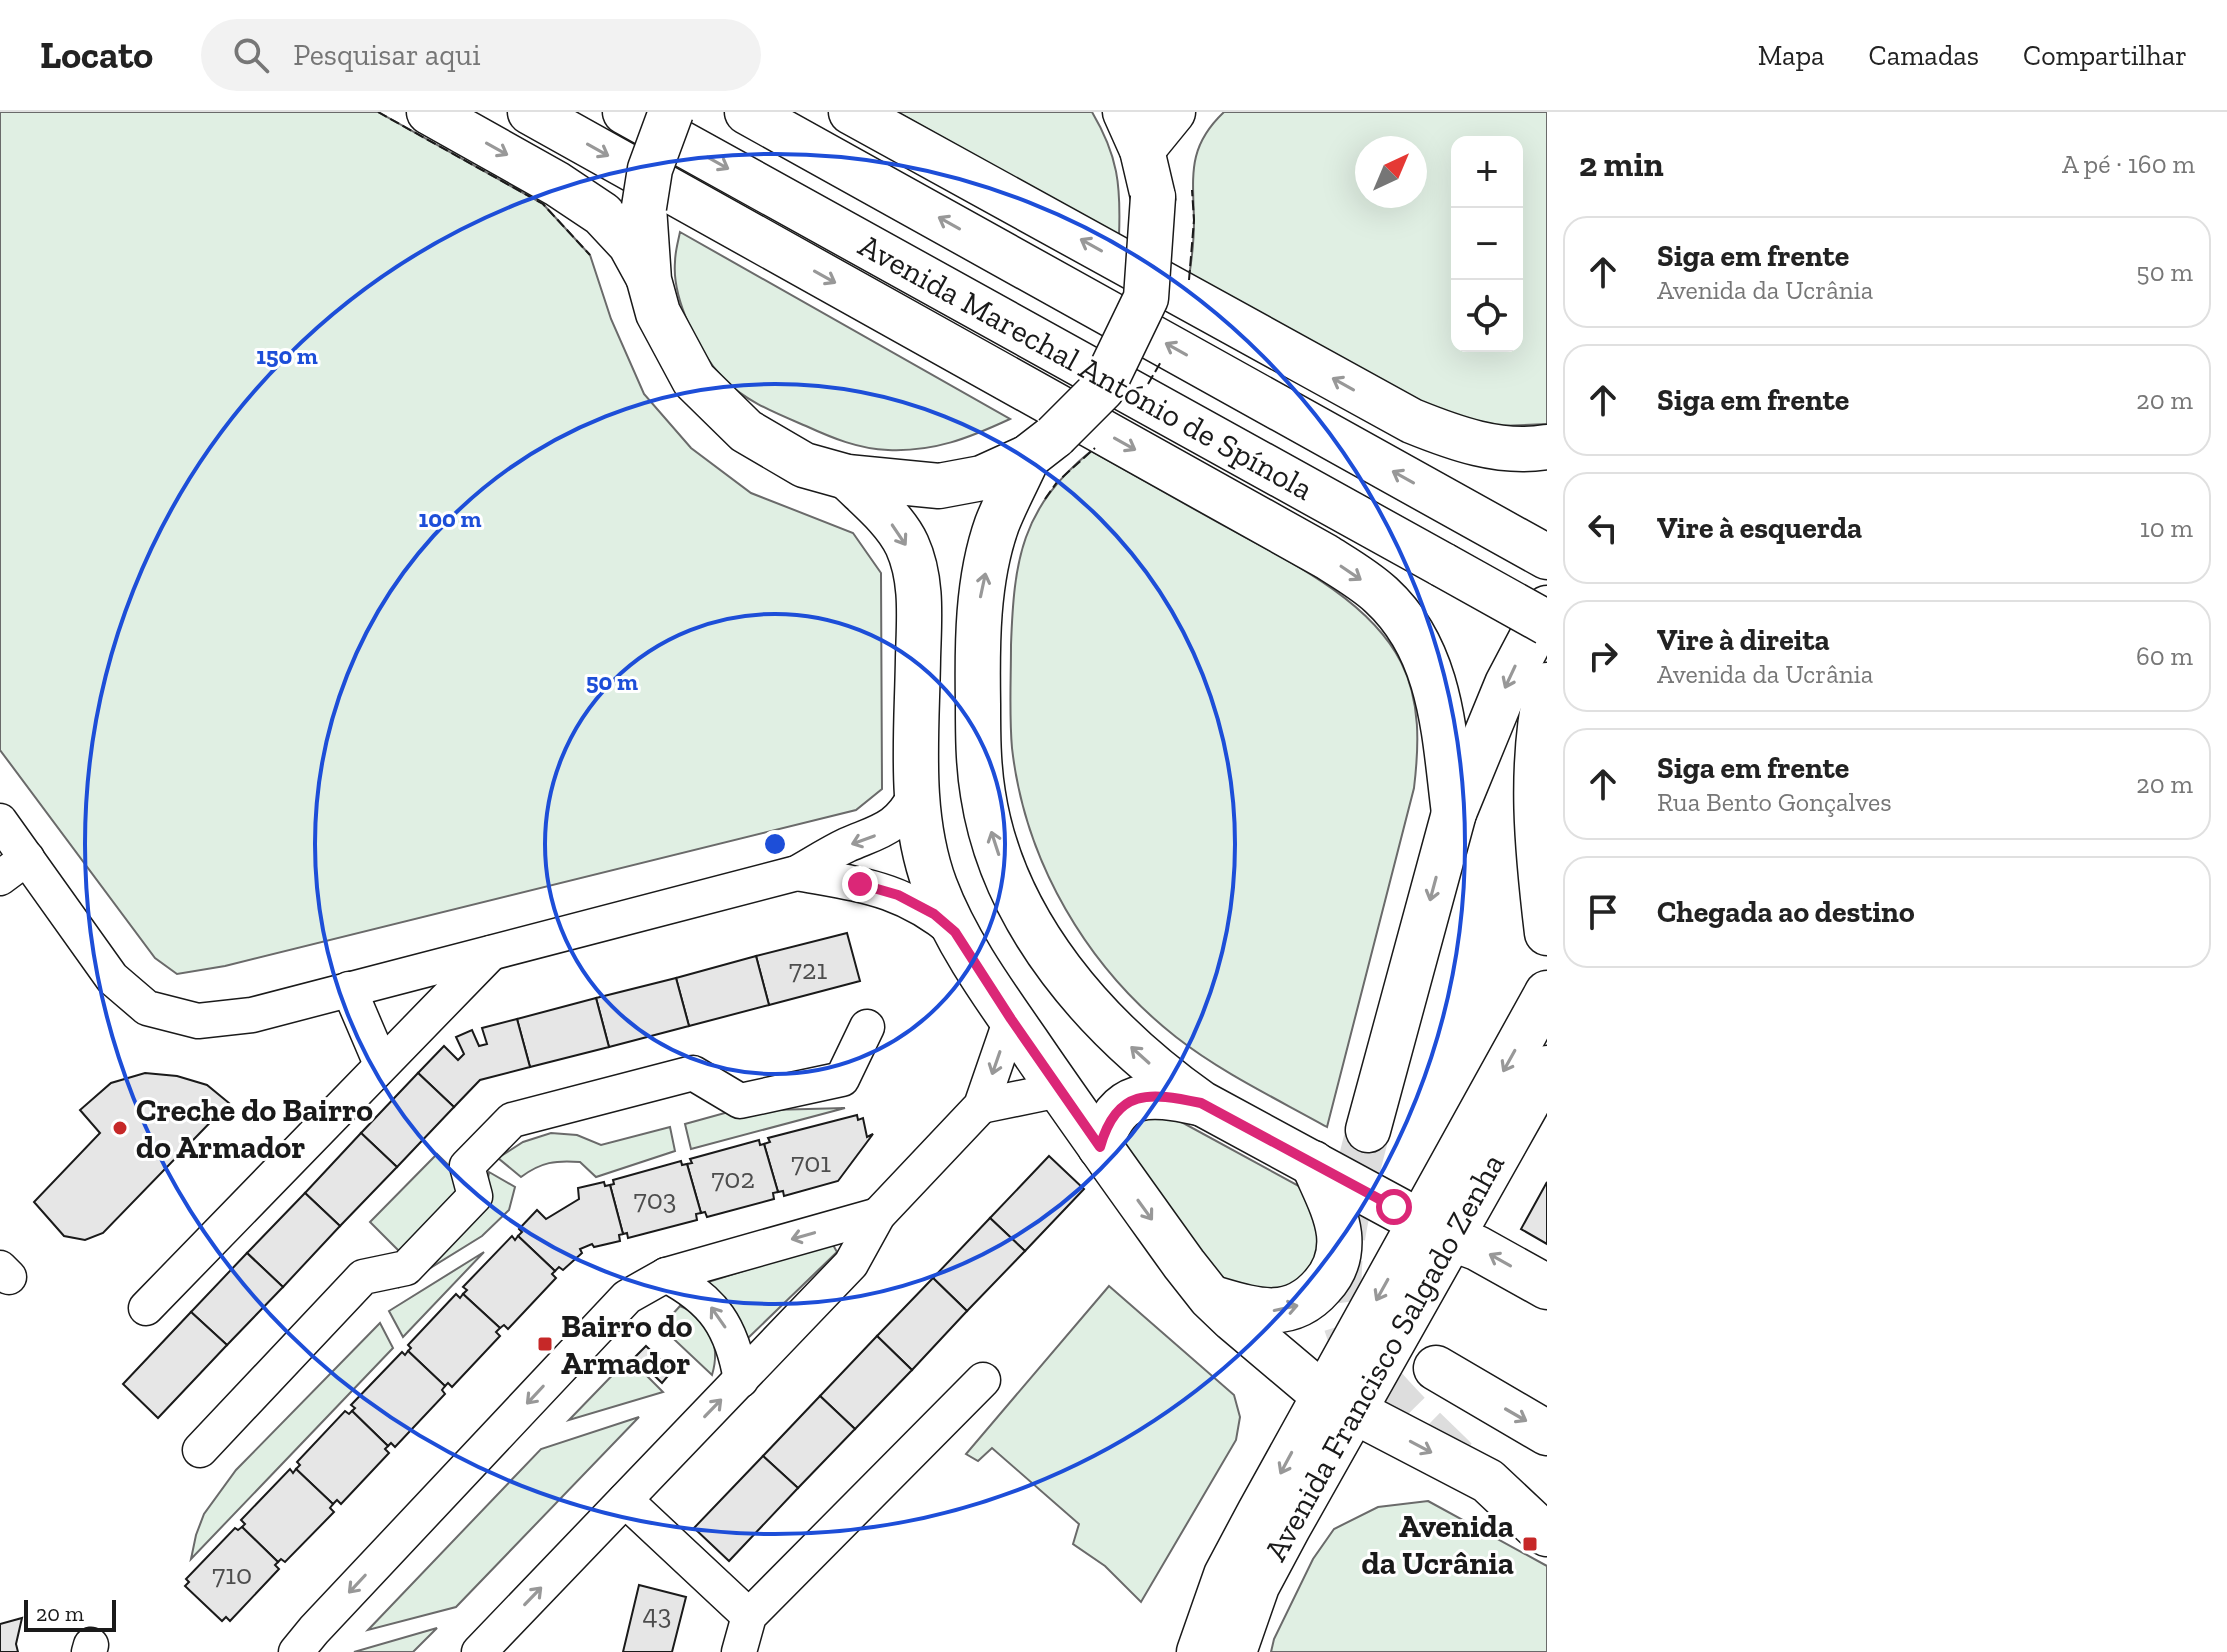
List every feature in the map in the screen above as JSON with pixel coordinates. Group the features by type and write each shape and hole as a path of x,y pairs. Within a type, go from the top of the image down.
{"main road":[{"path":"429,112 507,155 602,214 630,244 649,280"},
{"path":"530,112 1325,556 1381,595 1403,619 1420,645 1432,673 1440,701 1454,813"},
{"name":"Avenida Marechal António de Spínola","path":"625,112 1547,623"},
{"path":"671,112 650,169 644,207 649,280 658,313 694,380 746,431 804,465 847,477 939,486 982,478 1041,447 1102,389 1146,298 1153,197 1133,131 1173,112"},
{"name":"Avenida Marechal António de Spínola","path":"747,112 1547,557"},
{"path":"851,112 1412,421 1453,438 1493,447 1547,447"},
{"path":"1041,447 997,525 981,595 977,668 978,760 983,797 991,830 1018,901 1036,935 1062,971 1114,1031 1168,1080 1201,1103 1547,1287"},
{"path":"847,477 893,525 906,544 917,579 916,794 933,881 955,932 1059,1090 1210,1297 1268,1350 1338,1404 1488,1481 1547,1501"},
{"path":"1368,1130 1454,813 1507,684 1547,608"},
{"path":"1547,685 1534,785 1547,933"},
{"name":"Avenida Francisco Salgado Zenha","path":"1199,1652 1226,1575 1338,1404 1435,1230 1547,993"},
{"name":"Avenida Francisco Salgado Zenha","path":"1435,1230 1547,1068"},
{"path":"1100,1147 1109,1120 1135,1098 1161,1096 1201,1103"},
{"path":"1210,1297 1264,1311 1281,1311 1308,1300 1329,1278 1338,1256 1338,1231 1313,1163"},
{"path":"1436,1368 1547,1433"},
{"name":"Avenida Francisco Salgado Zenha","path":"1234,1652 1257,1586 1338,1404"},
{"path":"1488,1481 1547,1534"}],"street":[{"path":"0,821 112,978 147,1008 198,1021 252,1015 797,873 847,845 879,834 896,823 916,794"},
{"path":"0,878 27,858"},
{"path":"797,873 860,884 898,895 934,914 955,932"},
{"path":"146,1308 492,953"},
{"path":"349,989 381,1064"},
{"path":"479,1652 851,1264 878,1215 981,1106 1011,1019"},
{"path":"200,1450 363,1277 406,1268 475,1196 467,1166 512,1120 693,1073 740,1101 842,1079 867,1027"},
{"path":"981,1106 1059,1090"},
{"path":"296,1652 627,1297 666,1275 878,1215"},
{"path":"666,1275 690,1287 711,1305 726,1328 736,1353 741,1380"},
{"path":"739,1652 749,1616 983,1380"},
{"path":"625,1500 749,1616"}],"green space":[{"path":"0,112 378,112 543,204 590,255 611,319 644,394 691,448 751,493 853,533 881,573 882,789 856,810 225,966 177,974 155,958 0,750"},
{"path":"897,112 1092,112 1116,171 1119,236"},
{"path":"1224,112 1547,112 1547,424 1500,426 1435,411 1189,277 1194,235 1193,176 1204,137"},
{"path":"680,232 1010,419 951,442 921,449 888,450 836,439 751,400 723,378 688,324 675,276"},
{"path":"1091,451 1295,565 1345,598 1386,639 1408,677 1417,724 1414,788 1327,1127 1212,1062 1176,1037 1144,1009 1088,945 1046,871 1031,831 1019,790 1011,735 1012,615 1019,561 1036,515 1049,493"},
{"path":"845,1108 691,1149 685,1124 732,1111"},
{"path":"1163,1112 1308,1191 1330,1234 1299,1291 1244,1296 1214,1271 1122,1140 1124,1122"},
{"path":"670,1127 675,1151 596,1177 580,1162 563,1161 542,1165 521,1177 498,1158 523,1142 551,1133 577,1135 601,1145"},
{"path":"437,1154 469,1185 402,1254 370,1222"},
{"path":"489,1172 515,1187 509,1210 482,1236 398,1288 484,1204"},
{"path":"832,1243 837,1252 747,1339 732,1307 705,1283"},
{"path":"484,1252 403,1337 389,1311"},
{"path":"1109,1286 1234,1395 1240,1417 1236,1440 1141,1602 1105,1566 1073,1544 1079,1524 992,1448 978,1461 966,1454"},
{"path":"680,1306 699,1318 711,1334 715,1353 712,1375 661,1327"},
{"path":"380,1323 393,1348 191,1559 204,1514 236,1470"},
{"path":"629,1358 663,1392 569,1420"},
{"path":"639,1417 456,1607 368,1630 541,1449"},
{"path":"1428,1501 1547,1566 1547,1652 1271,1652 1274,1639 1313,1559 1334,1529 1378,1507"},
{"path":"437,1628 413,1652 354,1652"}],"building":[{"path":"847,933 860,981 769,1005 756,956"},
{"path":"756,956 769,1005 689,1026 676,978"},
{"path":"676,978 689,1026 609,1047 596,998"},
{"path":"596,998 609,1047 530,1067 517,1019"},
{"path":"517,1019 530,1067 480,1080 454,1107 418,1073 444,1046 458,1060 464,1054 456,1037 472,1030 479,1046 487,1044 482,1028"},
{"name":"Creche do Bairro do Armador","path":"145,1073 177,1076 207,1085 229,1103 103,1233 85,1240 64,1236 34,1202 100,1133 80,1110 111,1083"},
{"path":"418,1073 454,1107 397,1167 361,1133"},
{"path":"857,1115 858,1120 863,1118 867,1137 873,1134 838,1181 784,1196 783,1191 778,1192 764,1144 770,1142 768,1138"},
{"path":"361,1133 397,1167 340,1226 305,1193"},
{"path":"759,1140 760,1145 764,1144 778,1192 773,1193 774,1199 707,1217 705,1212 701,1213 687,1164 692,1163 690,1159"},
{"path":"1049,1156 1084,1189 1025,1251 990,1218"},
{"path":"681,1161 682,1165 687,1164 701,1213 696,1214 697,1220 628,1238 627,1233 623,1234 610,1185 614,1184 613,1180"},
{"path":"604,1182 605,1186 610,1185 623,1234 619,1235 620,1241 594,1247 592,1244 580,1249 582,1253 563,1270 559,1267 555,1271 518,1236 522,1232 519,1229 537,1210 546,1219 579,1199 578,1188"},
{"path":"1547,1182 1547,1244 1521,1229"},
{"path":"305,1193 340,1226 283,1287 247,1253"},
{"path":"990,1218 1025,1251 967,1311 933,1278"},
{"path":"512,1236 515,1240 518,1236 555,1271 552,1274 556,1278 508,1329 504,1325 500,1328 463,1294 467,1290 463,1287"},
{"path":"247,1253 283,1287 227,1345 191,1312"},
{"path":"933,1278 967,1311 912,1370 877,1336"},
{"path":"456,1294 460,1298 463,1294 500,1328 496,1332 500,1336 452,1387 448,1383 445,1386 408,1351 411,1348 408,1345"},
{"path":"191,1312 227,1345 158,1418 123,1384"},
{"path":"877,1336 912,1370 855,1429 820,1396"},
{"path":"646,1346 672,1371 662,1383 635,1357"},
{"path":"408,1351 445,1386 442,1390 445,1394 395,1447 391,1443 388,1446 352,1411 355,1408 351,1405 402,1352 405,1355"},
{"path":"820,1396 855,1429 798,1488 763,1456"},
{"path":"345,1411 349,1414 352,1411 388,1446 385,1449 389,1453 341,1504 337,1500 333,1504 296,1469 300,1465 297,1462"},
{"path":"763,1456 798,1488 729,1561 694,1528"},
{"path":"290,1469 293,1473 296,1469 333,1504 330,1508 334,1512 285,1562 281,1559 278,1562 242,1527 245,1524 241,1520"},
{"path":"242,1527 278,1562 275,1565 279,1569 230,1621 226,1617 222,1621 185,1586 189,1582 186,1579 235,1528 238,1530"},
{"path":"639,1585 686,1597 672,1652 623,1652"},
{"path":"22,1618 16,1644 18,1652 0,1652 0,1624"}],"tunnel":[{"path":"1368,1130 1343,1241 1341,1299 1346,1326 1357,1350 1380,1381 1460,1463"}],"fence":[{"path":"378,112 543,204 590,255"},
{"path":"1189,280 1194,220 1192,190"},
{"path":"1148,384 1162,360"},
{"path":"1045,499 1057,482 1095,448"}],"place":[{"name":"Creche do Bairro do Armador","path":"120,1128"},
{"name":"Bairro do Armador","path":"545,1344"},
{"name":"Avenida da Ucrânia","path":"1530,1544"}],"route":[{"path":"860,884 898,895 934,914 955,932 1100,1147 1109,1120 1126,1103 1147,1096 1178,1098 1201,1103 1394,1207"}]}
